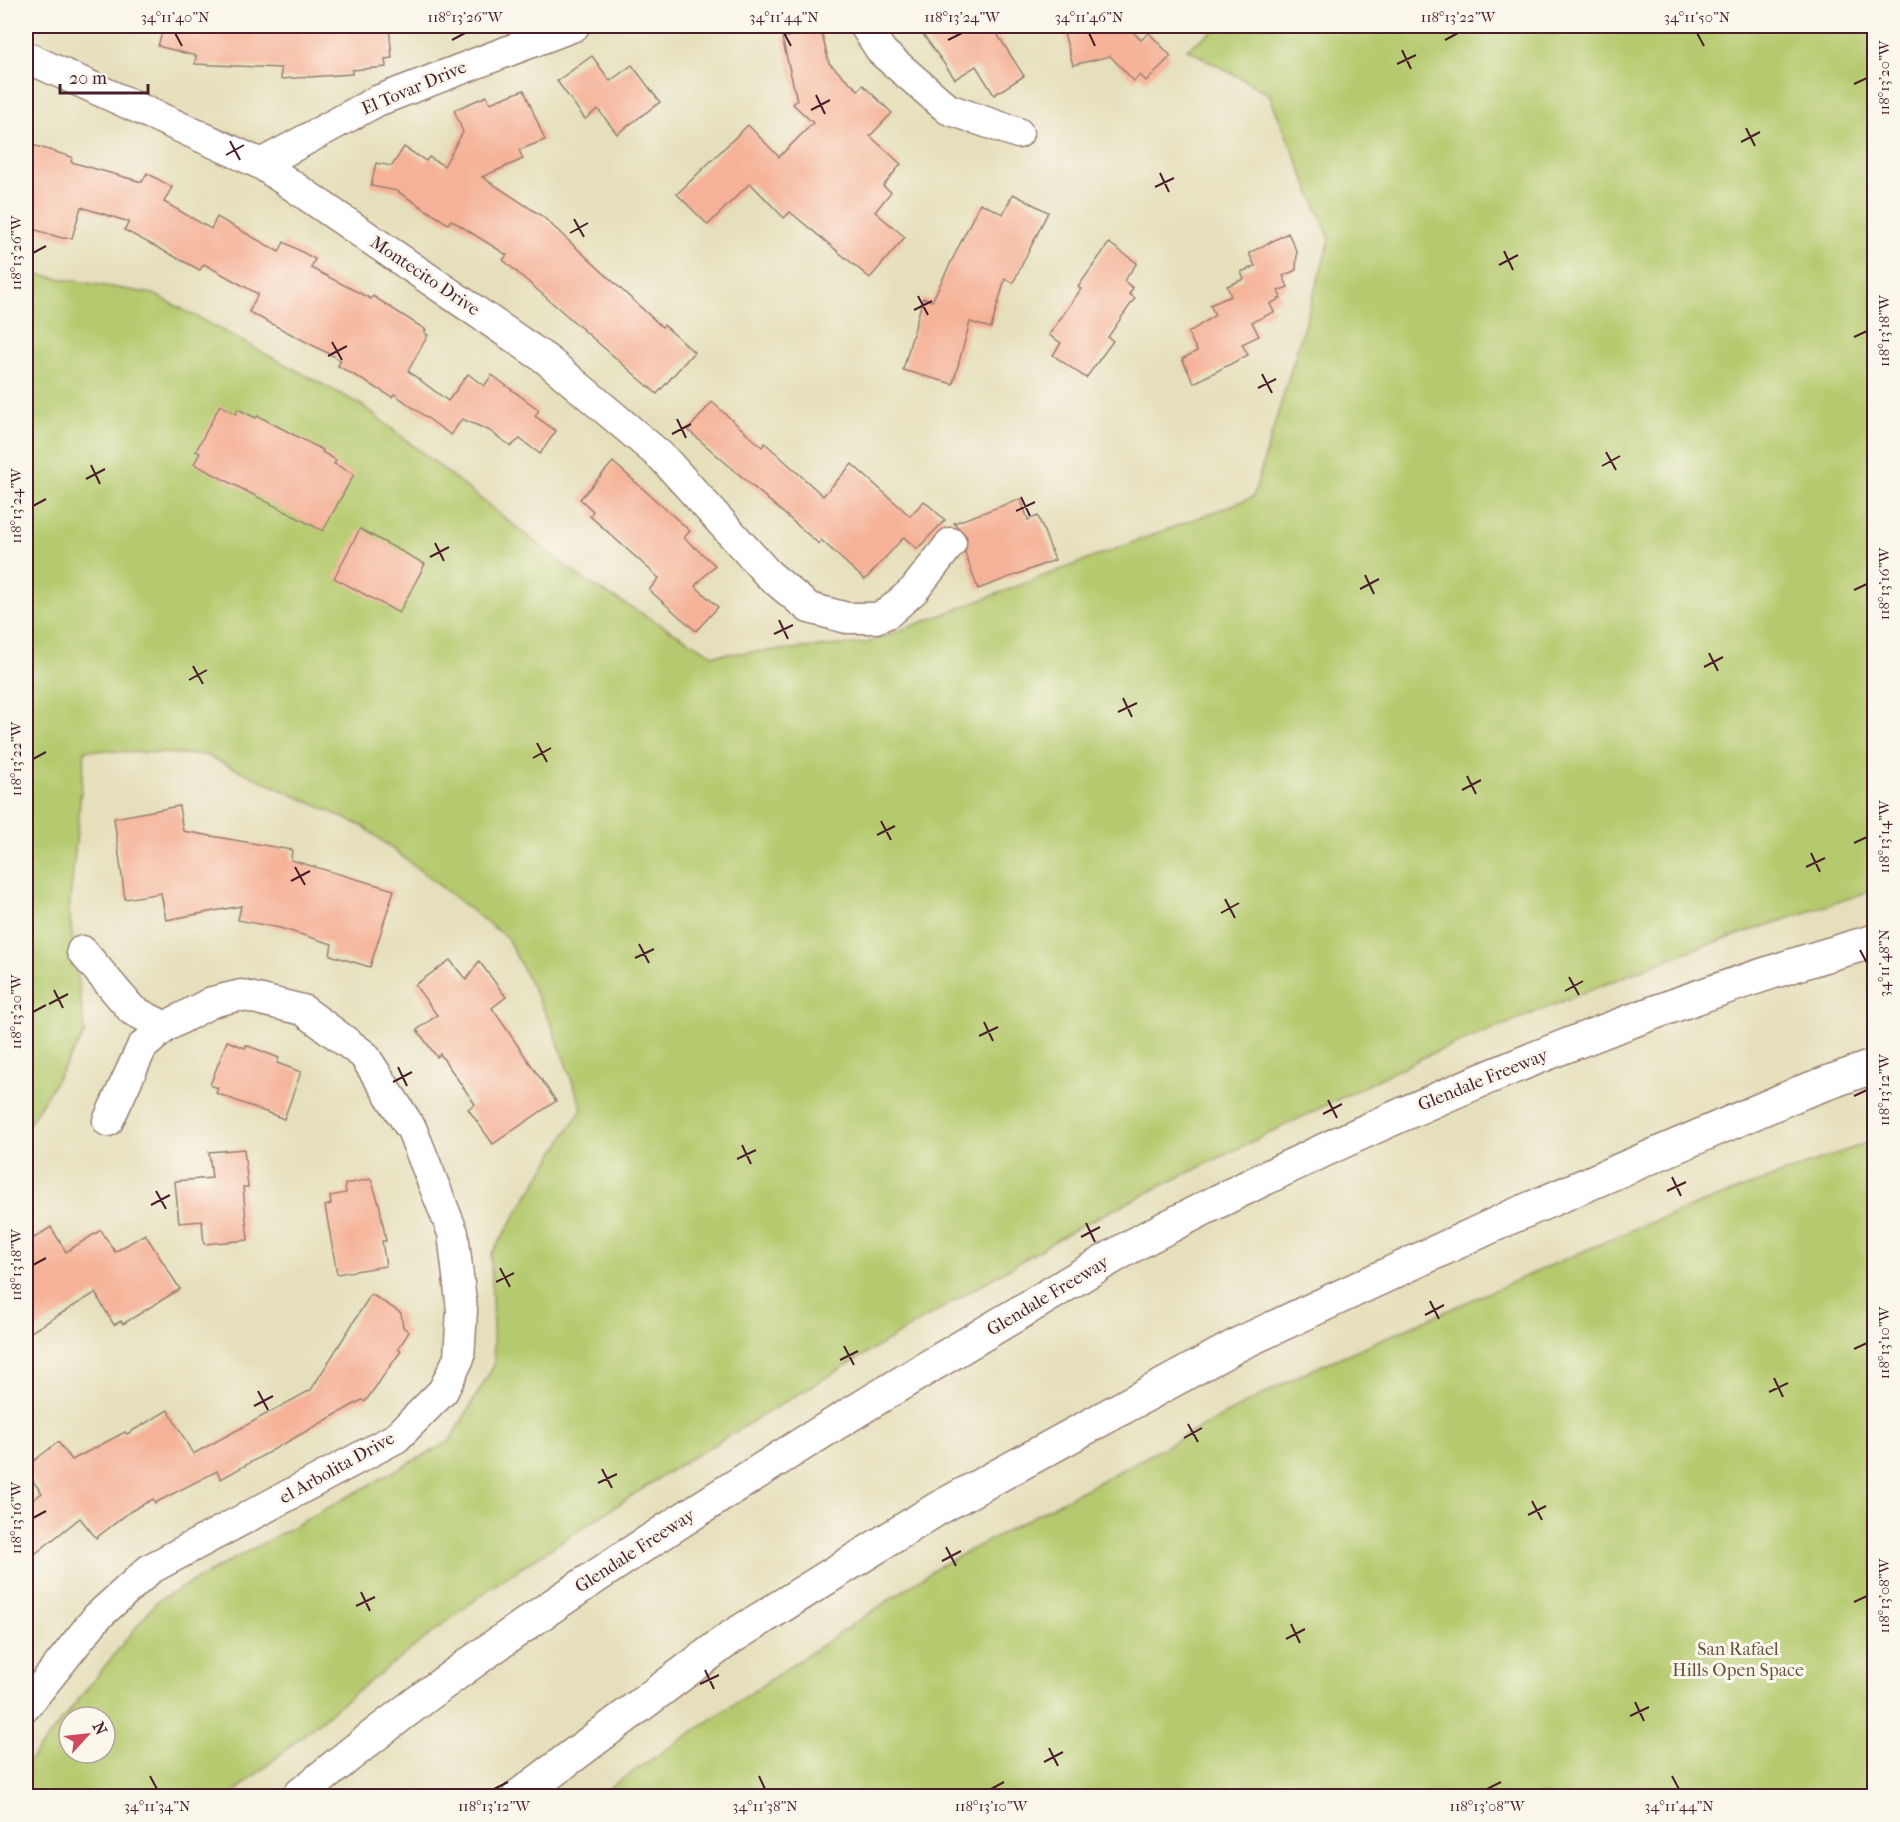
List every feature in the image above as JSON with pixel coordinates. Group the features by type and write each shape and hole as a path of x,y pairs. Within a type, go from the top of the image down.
{"highway":[{"name":"Glendale Freeway","path":"299,1797 469,1664 634,1549 860,1408 1149,1236 1351,1136 1499,1073 1639,1018 1816,957 1875,941"},
{"path":"519,1797 730,1638 937,1509 1241,1343 1511,1217 1802,1092 1875,1066"}],"street":[{"path":"865,26 882,52 948,109 1018,133"},
{"name":"El Tovar Drive","path":"261,164 377,101 562,27"},
{"name":"Montecito Drive","path":"26,57 261,164 547,360 663,458 768,574 810,608 847,618 876,618 888,613 902,603 951,543"},
{"path":"82,951 132,1010 165,1027"},
{"name":"el Arbolita Drive","path":"26,1706 97,1617 150,1569 396,1438 443,1391 459,1358 462,1310 453,1233 412,1130 364,1055 303,1010 241,995 212,1002 165,1027 142,1047 108,1121"}],"green space":[{"path":"1220,26 1874,26 1874,890 1686,952 1426,1056 1080,1226 676,1467 493,1586 347,1699 230,1796 26,1796 26,1765 57,1726 57,1765 117,1765 117,1705 74,1705 157,1601 450,1441 494,1365 491,1255 582,1108 552,1026 507,938 364,827 205,755 85,750 69,911 85,1033 26,1129 26,273 154,294 363,406 582,579 713,655 867,643 1253,497 1330,239 1269,94 1187,49"},
{"name":"San Rafael Hills Open Space","path":"1874,1140 1874,1796 597,1796 940,1566 1302,1374 1641,1226"}],"building":[{"path":"164,26 389,26 392,58 385,59 386,67 352,70 352,74 281,79 281,68 195,64 196,56 158,46"},
{"path":"917,26 992,26 1024,76 994,95 976,66 955,79"},
{"path":"1062,26 1127,26 1141,40 1149,33 1171,56 1146,81 1140,75 1134,81 1110,56 1073,65"},
{"path":"821,30 829,63 858,90 863,85 892,113 870,136 901,164 883,186 891,192 875,212 905,237 870,278 790,212 784,218 750,183 708,225 677,194 748,125 779,157 813,123 793,104 797,100 782,38"},
{"path":"592,56 610,81 632,65 660,102 617,134 598,109 585,119 557,81"},
{"path":"524,90 545,140 519,150 523,159 482,177 542,216 662,327 664,325 694,352 657,394 503,260 507,255 451,220 448,224 397,191 371,186 376,163 392,166 404,147 426,161 429,157 444,166 463,132 454,110 487,96 490,103"},
{"path":"26,143 72,157 71,162 142,182 147,173 172,187 164,202 211,229 217,217 279,252 284,242 315,259 311,268 371,299 373,296 426,330 424,333 428,335 408,371 448,401 468,374 484,386 492,375 539,410 535,416 556,431 540,454 520,439 511,446 488,430 462,419 451,435 394,394 392,397 338,366 341,360 249,312 258,294 204,264 200,270 124,230 129,222 81,207 72,238 62,238 26,227"},
{"path":"1013,194 1048,212 1013,283 1005,279 991,328 970,322 953,384 903,370 923,298 932,301 980,203 1003,214"},
{"path":"1288,233 1297,252 1296,270 1283,276 1288,287 1278,291 1281,298 1270,304 1274,312 1252,322 1259,336 1242,344 1248,355 1194,383 1182,359 1197,351 1188,333 1215,315 1210,305 1231,296 1227,286 1244,279 1241,272 1255,266 1249,253"},
{"path":"1109,243 1137,263 1124,281 1133,288 1129,294 1135,298 1108,337 1113,341 1086,378 1053,355 1061,343 1049,335 1081,289 1078,287"},
{"path":"712,402 762,447 765,443 823,496 852,464 910,516 924,501 945,520 917,549 904,537 865,580 821,540 819,544 688,430"},
{"path":"220,405 236,414 238,409 256,418 258,416 323,450 322,452 336,460 334,464 354,474 323,531 194,464 200,453 196,451"},
{"path":"613,462 690,531 684,538 715,565 695,586 718,607 696,631 649,590 659,578 590,516 593,511 580,499"},
{"path":"1021,499 1028,520 1038,516 1055,560 978,589 965,553 967,537 954,523"},
{"path":"360,529 425,564 399,613 334,578"},
{"path":"179,806 183,831 292,850 291,860 394,890 370,967 330,955 332,944 280,928 238,920 241,906 166,920 161,893 125,899 114,818"},
{"path":"450,960 466,980 479,961 506,997 492,1008 556,1101 493,1144 468,1109 475,1104 440,1054 437,1057 417,1030 437,1015 415,985"},
{"path":"227,1041 245,1048 246,1045 279,1058 277,1063 301,1072 284,1119 216,1093 218,1088 210,1085"},
{"path":"244,1149 248,1187 243,1187 248,1240 204,1244 202,1221 179,1223 175,1181 212,1178 209,1152"},
{"path":"371,1179 380,1207 386,1241 382,1241 386,1266 337,1274 325,1206 331,1204 330,1196 346,1193 345,1184"},
{"path":"51,1227 66,1252 101,1230 115,1252 145,1234 180,1289 123,1324 121,1321 114,1325 95,1293 26,1335 26,1243"},
{"path":"371,1294 401,1313 403,1327 409,1332 398,1349 401,1351 365,1402 362,1400 221,1479 217,1471 155,1503 153,1499 131,1511 96,1538 80,1518 26,1561 26,1505 42,1493 26,1472 26,1467 58,1442 72,1460 125,1432 127,1434 168,1410 193,1454 311,1390"}]}
